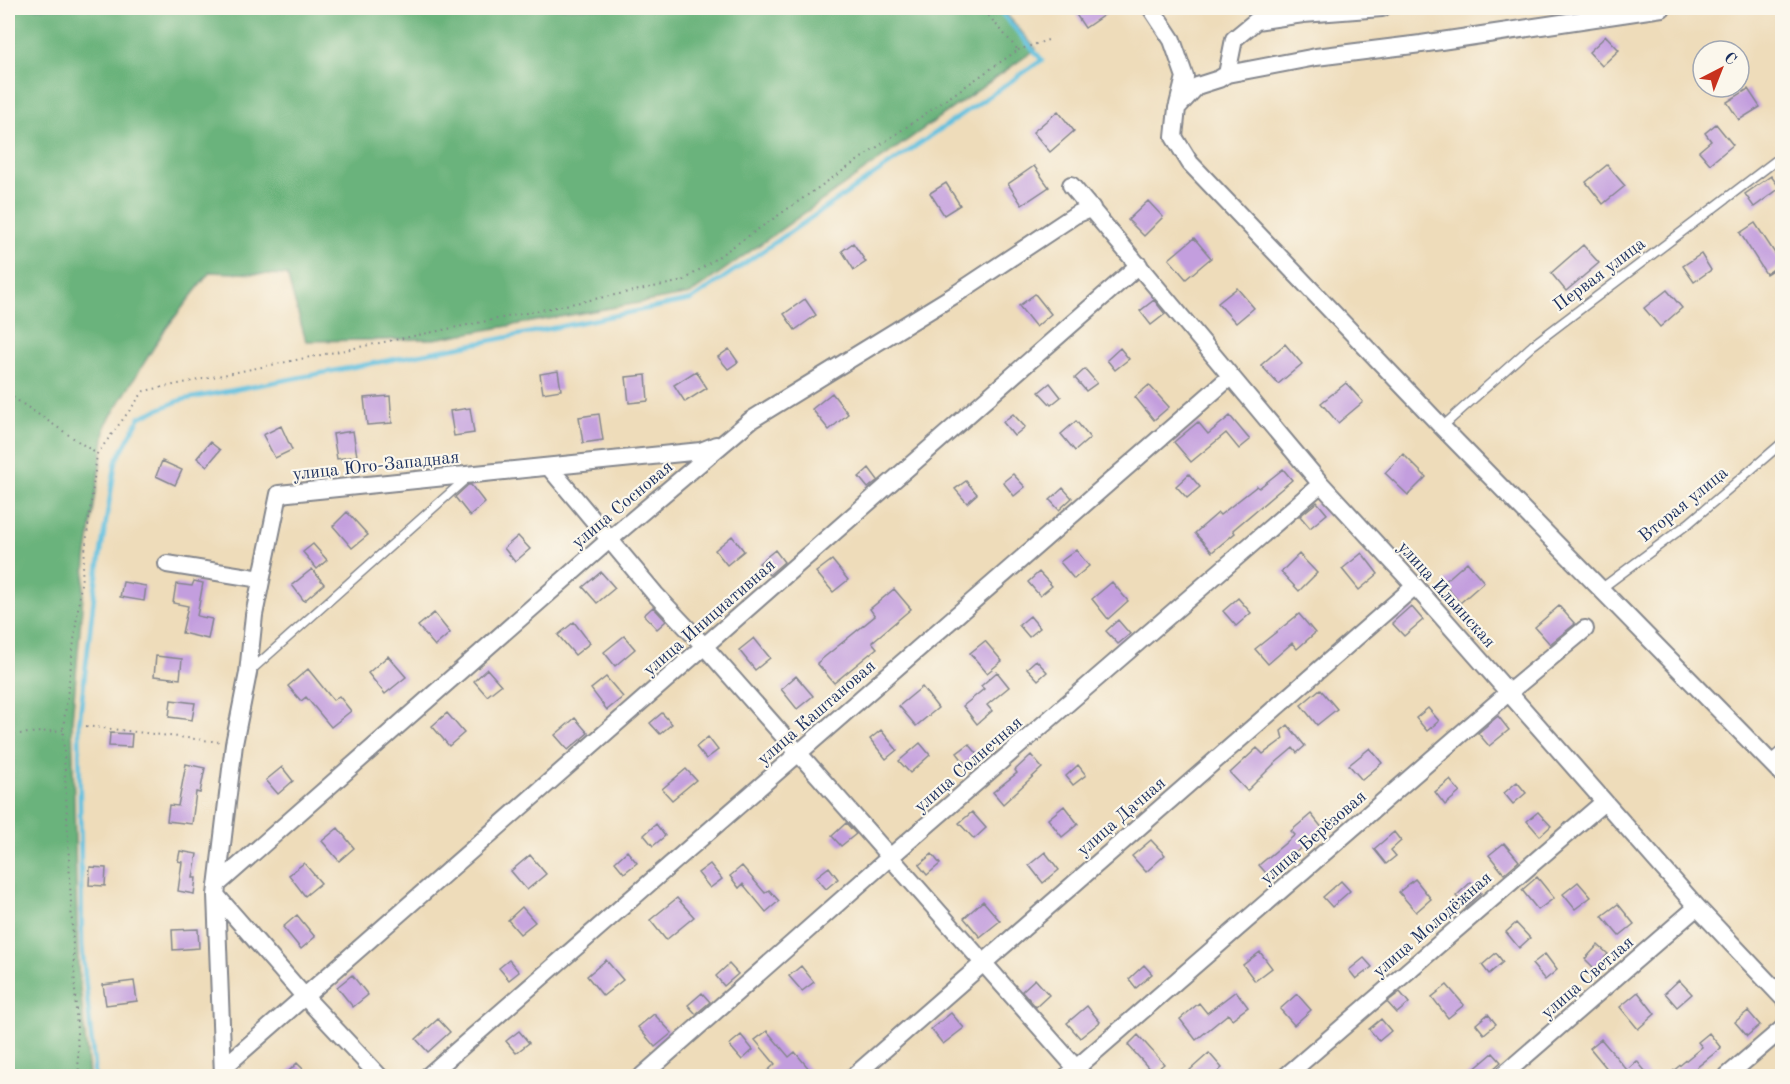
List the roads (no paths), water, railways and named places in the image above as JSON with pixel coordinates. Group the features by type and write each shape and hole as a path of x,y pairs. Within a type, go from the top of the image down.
{"street":[{"path":"1151,8 1172,40 1185,77 1177,108 1174,137 1190,163 1442,427 1782,774"},
{"path":"1227,74 1234,39 1256,21 1303,14 1382,8"},
{"path":"1177,108 1197,86 1227,74 1316,57 1421,44 1662,8"},
{"name":"улица Ильинская","path":"1071,185 1321,484 1697,907 1782,997"},
{"name":"улица Сосновая","path":"217,890 609,540 751,420 956,294 1075,215 1092,208"},
{"name":"улица Инициативная","path":"223,1072 304,996 1139,265"},
{"name":"улица Каштановая","path":"428,1077 1230,377"},
{"name":"улица Юго-Западная","path":"217,890 234,744 248,673 254,615 279,494 701,451 728,441"},
{"path":"549,467 655,594 705,647 982,963 1075,1074"},
{"name":"улица Солнечная","path":"642,1077 889,858 1321,484"},
{"path":"167,564 261,579"},
{"name":"улица Дачная","path":"854,1077 1414,586"},
{"name":"улица Берёзовая","path":"1075,1074 1508,693 1585,629"},
{"name":"улица Молодёжная","path":"1286,1077 1604,802"},
{"path":"217,890 304,996 379,1077"},
{"path":"217,890 223,1072"},
{"name":"улица Светлая","path":"1502,1077 1697,907"},
{"path":"1727,1077 1782,1029"}],"lane":[{"name":"Первая улица","path":"1442,427 1533,345 1782,156"},
{"name":"Вторая улица","path":"1602,588 1689,523 1782,443"},
{"path":"248,673 471,475"},
{"path":"1769,761 1782,750"}],"waterway":[{"path":"95,1076 82,946 79,725 95,588 116,461 140,417 181,400 691,300 1042,60 997,8"}]}
